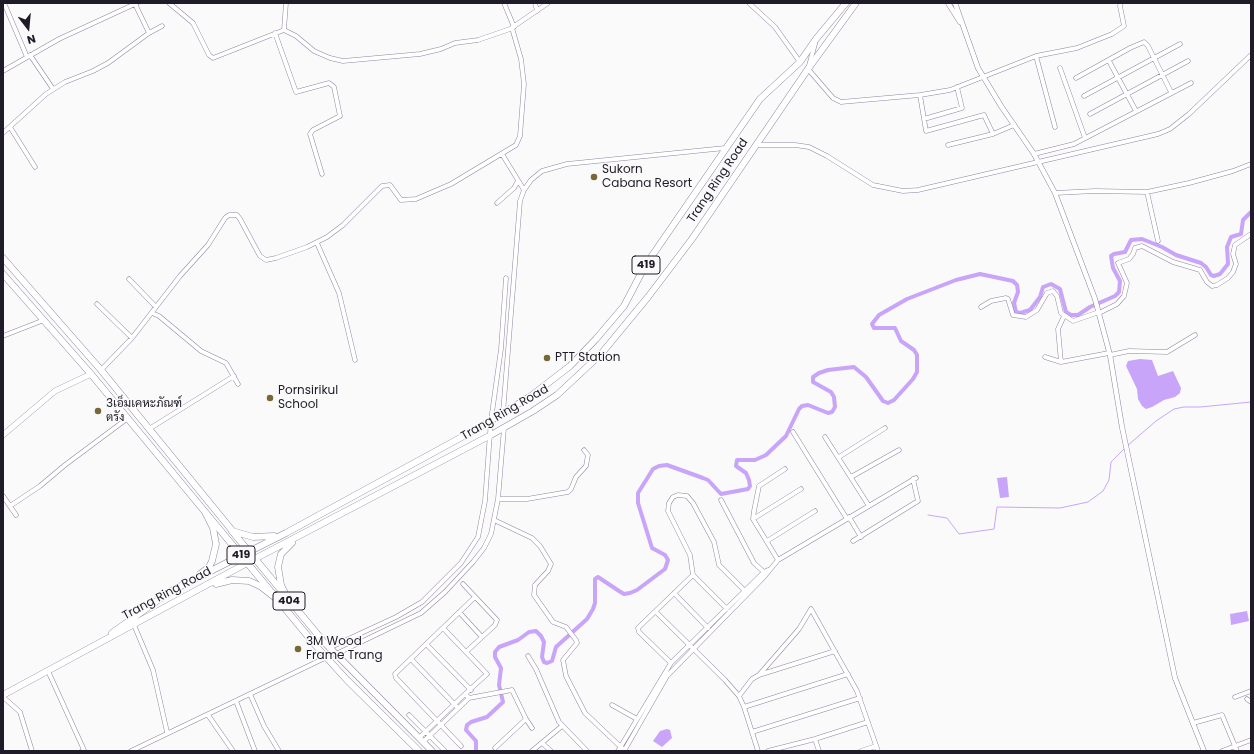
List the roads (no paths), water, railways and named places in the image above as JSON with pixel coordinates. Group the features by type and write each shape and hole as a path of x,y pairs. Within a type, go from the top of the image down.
{"main road":[{"name":"Trang Ring Road","path":"3,696 247,563 251,554 283,534 503,413 531,396 570,366 596,339 624,306 645,266 760,99 800,62 816,39 846,3"},
{"name":"Trang Ring Road","path":"91,648 160,598 240,556 251,554 313,529 504,428 557,395 601,354 648,297 692,239 808,69 856,3"},
{"name":"404","path":"3,258 101,370 329,648 432,751"},
{"name":"404","path":"3,274 91,374 240,556 327,657 419,751"},
{"path":"3,435 49,395 67,384 91,374"},
{"path":"184,585 209,567 215,552 216,536 206,514"},
{"path":"289,600 279,576 279,560 286,548 313,529"},
{"path":"232,531 258,537 283,534"},
{"path":"197,591 222,582 240,580 254,583 278,600"},
{"path":"327,657 329,648"},
{"path":"327,657 336,654"}],"street":[{"path":"4,3 28,56 53,89"},
{"path":"3,71 59,39 136,3 149,33"},
{"path":"169,3 193,23 209,56 213,58 284,30 296,36 314,51 330,58 343,61 428,53 441,50 455,43 478,40 513,27 548,3"},
{"path":"284,30 286,3"},
{"path":"101,370 132,338 180,276 208,245 225,218 229,215 237,215 260,256 266,260 276,258 317,243 343,225 382,186 390,185 401,200 416,199 451,184 516,145 520,136 524,84 521,59 513,27 504,3"},
{"path":"535,3 537,10"},
{"path":"749,3 775,27 800,62"},
{"path":"948,3 960,23"},
{"path":"955,3 960,23 978,68 1034,154 1055,193 1095,299 1109,354 1127,451 1175,678 1204,751"},
{"path":"816,39 808,69 833,98 841,102 920,95 957,87 1036,56 1077,48 1112,34 1124,26 1120,6 1121,3"},
{"path":"3,133 53,89 65,82 93,71 149,33 162,26"},
{"path":"275,33 296,92 329,83 334,87 340,116 313,130 310,134 322,174"},
{"path":"1076,78 1130,48 1144,42 1171,92"},
{"path":"1084,96 1180,44"},
{"path":"756,145 795,144 809,147 827,156 873,185 903,191 938,186 1158,134 1170,129 1189,114 1251,55"},
{"path":"1036,56 1055,127"},
{"path":"1109,61 1136,111"},
{"path":"1090,114 1163,76 1188,61"},
{"path":"1060,68 1085,138"},
{"path":"1034,154 1074,144 1171,92 1191,83"},
{"path":"924,119 962,108 957,87"},
{"path":"920,95 926,131 984,115 993,134"},
{"path":"948,145 993,134 1014,125"},
{"path":"10,127 34,167"},
{"path":"503,413 520,200 524,190 531,180 542,171 554,166 725,148"},
{"path":"502,154 524,190"},
{"path":"1055,193 1095,191 1147,192 1189,183 1233,171 1251,164"},
{"path":"497,203 514,188 518,181"},
{"path":"1147,192 1158,241"},
{"path":"981,307 991,301 1006,298 1008,299 1013,315 1026,317 1037,310 1047,293 1053,291 1057,296 1061,313 1064,316 1076,321 1117,304 1124,296 1126,283 1118,263 1129,259 1134,254 1135,248 1142,246 1173,262 1200,270 1207,282 1212,286 1223,282 1234,272 1236,264 1233,254 1234,245 1251,234"},
{"path":"317,243 339,293 355,360"},
{"path":"329,648 396,617 422,602 461,564 472,548 480,529 491,435 491,420 501,349 506,278"},
{"path":"129,279 156,307"},
{"path":"97,304 132,338"},
{"path":"152,312 159,316 201,351 226,363 238,384"},
{"path":"1061,362 1058,329 1064,316"},
{"path":"3,336 44,320"},
{"path":"1045,357 1061,362 1129,351 1167,352 1176,348 1195,335"},
{"path":"149,429 234,376"},
{"path":"10,506 40,486 65,465 128,418"},
{"path":"336,654 410,619 433,604 474,562 484,548 494,520 498,499 504,428"},
{"path":"839,457 885,428"},
{"path":"793,432 861,537"},
{"path":"826,437 869,506"},
{"path":"498,499 527,499 568,492 571,489 576,477 586,466 588,455 584,450"},
{"path":"851,477 899,450"},
{"path":"778,560 754,519 759,486 785,469"},
{"path":"622,750 637,719 671,663 692,648 708,628 778,560 915,478 918,501 853,541"},
{"path":"754,519 802,489"},
{"path":"727,609 693,575 690,555 668,511 669,503 673,497 678,495 686,496 693,503 714,542 719,565 745,591"},
{"path":"3,496 16,515"},
{"path":"721,500 754,562 765,573"},
{"path":"767,541 815,511"},
{"path":"494,520 532,538 540,546 551,564 548,571 535,585 534,595 553,622 566,627 576,640 577,644 563,660 562,665 568,681 585,712 622,750"},
{"path":"622,750 667,676 765,573"},
{"path":"671,663 638,630 638,628 693,575"},
{"path":"462,584 497,620 495,625 466,652"},
{"path":"674,593 708,628"},
{"path":"461,746 395,676 411,658 475,597"},
{"path":"759,675 799,629 811,608 860,698 877,749 861,751"},
{"path":"459,612 482,637"},
{"path":"656,612 726,680 739,696 758,751"},
{"path":"134,625 153,670 167,732"},
{"path":"421,740 426,731 487,674 443,628"},
{"path":"426,644 471,690"},
{"path":"739,696 752,679 759,675 835,651"},
{"path":"528,656 536,670 555,716 562,726 588,751"},
{"path":"131,751 167,732 208,715 327,657"},
{"path":"411,658 458,709"},
{"path":"48,671 84,750 82,751"},
{"path":"744,707 848,674"},
{"path":"421,740 430,735 469,698 507,690 514,693 526,719 532,728"},
{"path":"1235,696 1251,690"},
{"path":"250,694 264,726 278,751"},
{"path":"465,694 469,698"},
{"path":"3,696 20,712 32,751"},
{"path":"752,732 860,698"},
{"path":"1248,699 1251,702"},
{"path":"236,701 255,751"},
{"path":"612,705 637,719"},
{"path":"208,715 233,751"},
{"path":"409,715 445,751"},
{"path":"1193,723 1222,715 1236,749"},
{"path":"494,748 526,719"},
{"path":"768,751 815,739 868,722"},
{"path":"532,751 562,726"},
{"path":"815,739 819,751"},
{"path":"1222,751 1236,749 1251,740"},
{"path":"542,743 551,751"}],"waterway":[{"path":"476,751 476,741 466,730 467,725 471,722 487,717 503,702 499,685 501,668 495,657 495,652 499,647 518,640 529,632 536,631 544,642 542,657 544,662 547,663 552,661 556,647 587,619 593,609 595,603 595,579 598,577 624,594 637,590 665,569 668,560 665,555 652,548 638,503 638,493 653,469 659,466 667,465 703,478 708,480 721,494 748,489 750,486 749,480 746,473 736,466 737,460 755,460 766,455 786,436 799,409 802,406 808,405 828,413 832,412 835,407 834,397 831,392 813,382 813,377 828,370 854,367 866,377 883,401 888,403 894,400 913,379 917,372 917,355 914,350 901,341 895,328 874,328 872,324 879,315 907,299 956,280 980,274 1013,281 1017,285 1018,292 1014,303 1016,312 1020,313 1030,310 1040,297 1043,287 1051,284 1060,289 1066,312 1071,315 1078,315 1090,307 1115,296 1119,292 1120,281 1113,268 1111,256 1125,252 1131,240 1142,239 1162,247 1176,255 1201,263 1206,267 1211,275 1214,276 1220,274 1228,264 1227,247 1231,237 1241,234 1243,220 1251,212"},
{"path":"1127,446 1156,421 1174,409 1251,402"},
{"path":"928,515 947,518 959,534 994,529 997,507 1060,508 1088,502 1103,491 1109,480 1111,462 1125,448"}],"place":[{"name":"Sukorn Cabana Resort","path":"594,177"},
{"name":"PTT Station","path":"547,358"},
{"name":"Pornsirikul School","path":"270,398"},
{"name":"3เอ็มเคหะภัณฑ์ ตรัง","path":"98,411"},
{"name":"3M Wood Frame Trang","path":"298,649"}]}
